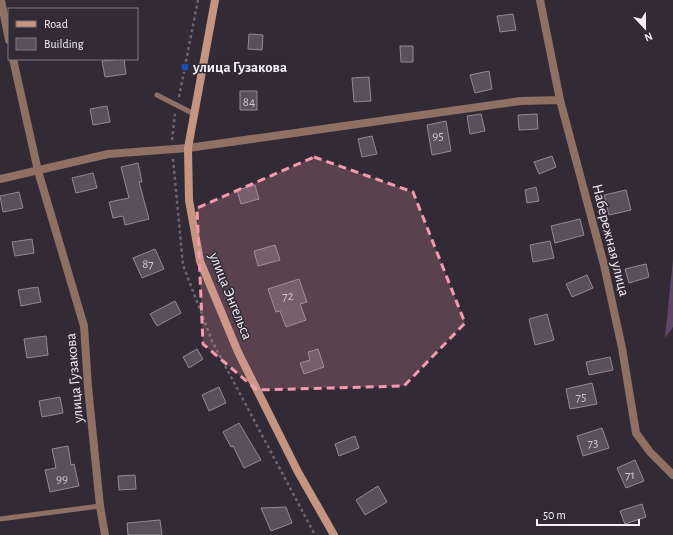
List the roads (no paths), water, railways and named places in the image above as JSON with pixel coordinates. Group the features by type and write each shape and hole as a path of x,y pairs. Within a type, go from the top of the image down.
{"main road":[{"name":"улица Энгельса","path":"215,0 188,148 189,200 200,261 238,352 298,472 334,535"}],"street":[{"path":"1,0 8,35"},
{"name":"Набережная улица","path":"540,0 560,100 604,265 622,348 636,433 650,452 673,475"},
{"name":"улица Гузакова","path":"13,60 38,171 84,326 88,387 100,506 105,535"},
{"path":"0,179 108,154 188,148 520,101 560,100"}],"lane":[{"path":"157,96 194,114"},
{"path":"0,519 100,506"}],"place":[{"name":"улица Гузакова","path":"185,67"}]}
